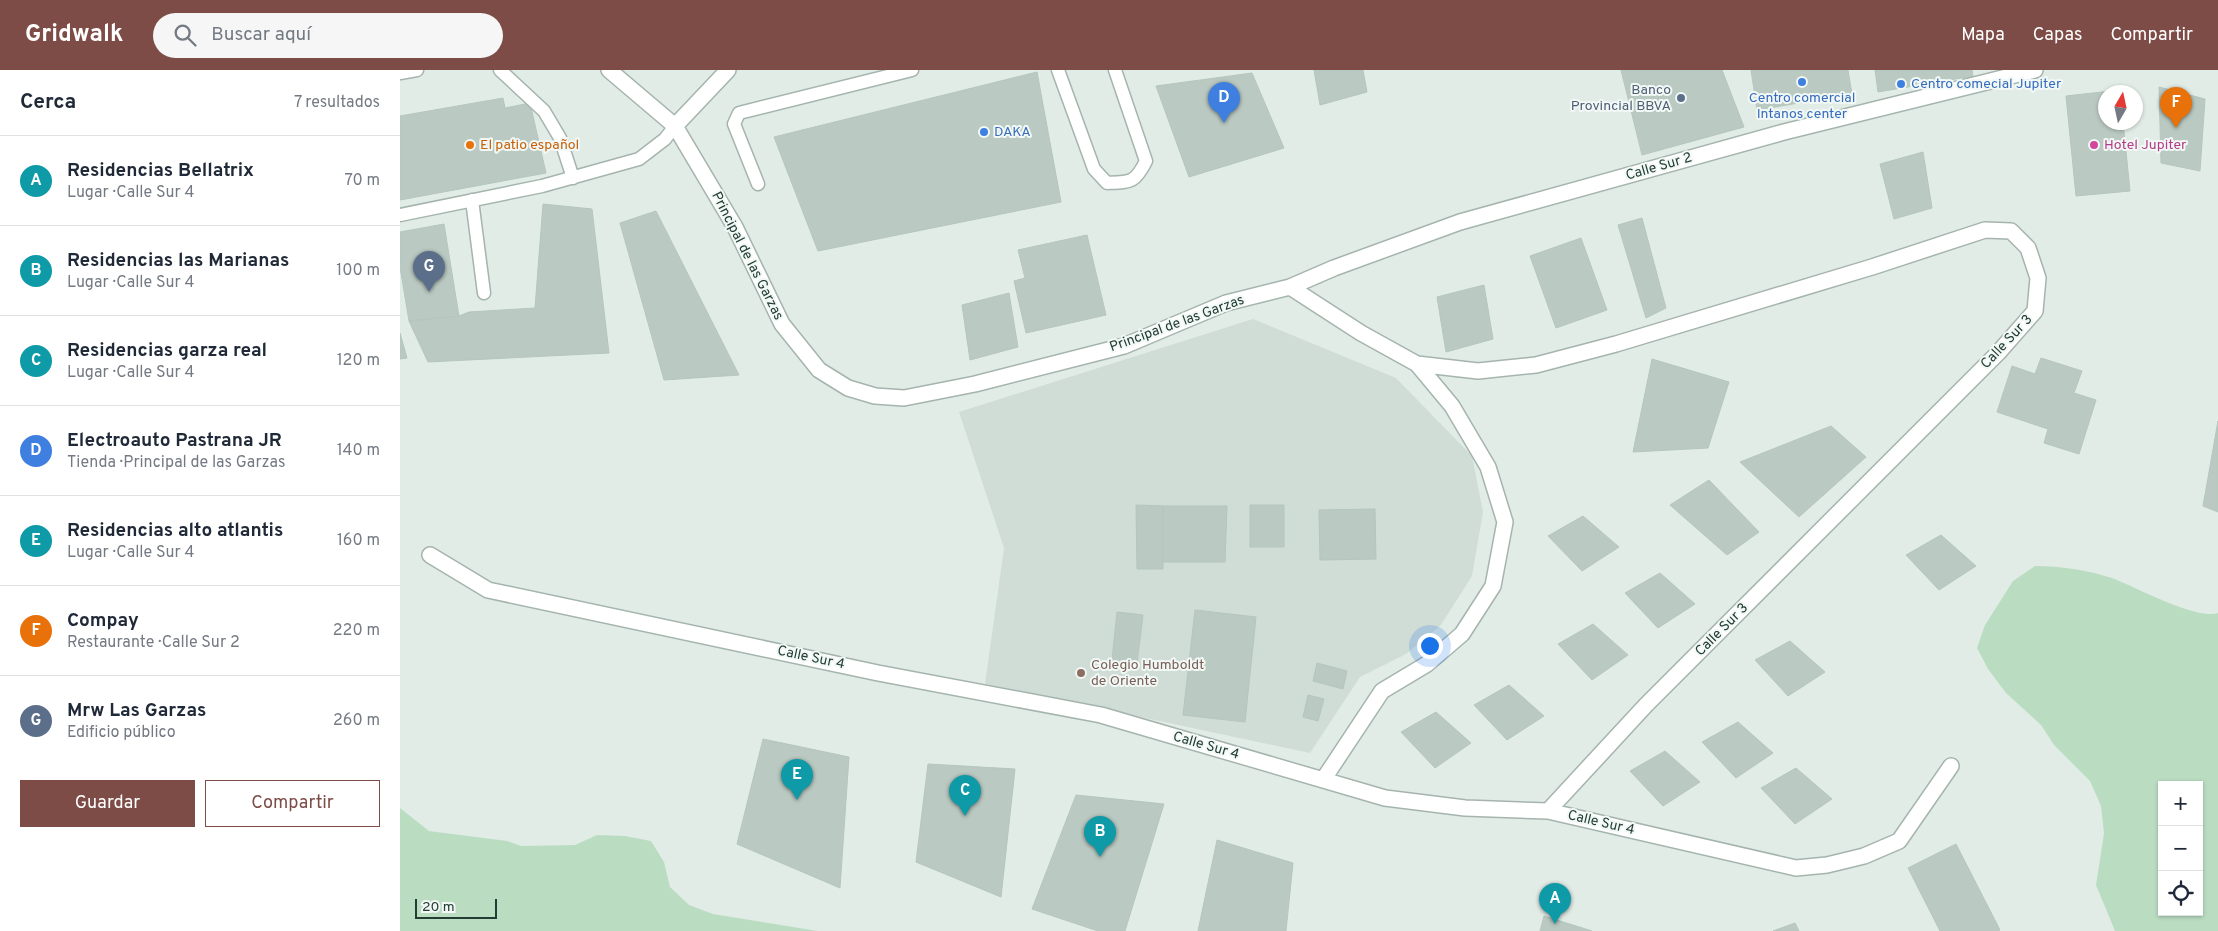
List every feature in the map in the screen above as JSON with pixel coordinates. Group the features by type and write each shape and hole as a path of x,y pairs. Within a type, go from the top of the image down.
{"street":[{"name":"Principal de las Garzas","path":"609,70 675,126 735,227 782,324 819,370 848,388 875,396 904,398 975,384 1124,346 1226,303 1290,287"},
{"path":"675,126 728,70"},
{"name":"Calle Sur 2","path":"1290,287 1334,268 1460,222 1784,132 2035,70"},
{"name":"Calle Sur 3","path":"1417,364 1478,371 1536,365 1616,344 1872,267 1985,230 2011,231 2028,248 2038,278 2035,311 1998,353 1646,705 1548,811"},
{"path":"1290,287 1361,333 1417,364 1452,406 1488,467 1505,522 1493,586 1462,634 1427,664 1382,691 1323,780"},
{"name":"Calle Sur 4","path":"430,554 488,590 878,673 1101,715 1385,798 1465,808 1548,811 1796,868 1827,865 1864,856 1899,840 1950,766"}],"lane":[{"path":"400,73 416,70"},
{"path":"500,70 544,112 560,138 573,178"},
{"path":"758,184 734,124 739,113 912,70"},
{"path":"1058,70 1094,169 1108,183 1126,182 1139,176 1146,161 1115,70"},
{"path":"400,215 573,178 639,159 665,139 675,126"},
{"path":"472,200 484,293"}],"shaded area":[{"path":"1253,319 1396,378 1472,456 1483,512 1472,576 1441,625 1406,654 1360,677 1310,753 985,684 1004,548 959,412"}],"green space":[{"path":"2035,566 2074,569 2093,573 2112,578 2165,602 2195,612 2218,613 2218,931 2115,931 2096,885 2104,833 2101,806 2090,781 2054,745 2041,725 2006,693 1988,669 1977,648 1985,625 2013,581"},
{"path":"400,808 429,831 507,841 521,846 575,845 597,835 625,836 651,841 664,862 670,887 689,905 713,914 818,931 400,931"}],"building":[{"path":"1314,70 1363,70 1367,92 1320,105"},
{"name":"Banco Provincial BBVA","path":"1621,70 1722,70 1744,127 1642,155"},
{"name":"Centro comercial Intanos center","path":"1751,70 1848,70 1852,94 1757,110"},
{"name":"Centro comecial Jupiter","path":"1875,70 1972,70 1973,76 1878,92"},
{"path":"1037,72 1061,202 818,251 774,137"},
{"path":"1252,73 1284,148 1189,177 1156,86"},
{"path":"2159,87 2205,99 2200,171 2161,163"},
{"path":"2098,92 2098,130 2124,130 2130,191 2076,196 2066,96"},
{"name":"El patio español","path":"503,98 505,108 530,103 546,173 400,200 400,116"},
{"path":"1923,152 1932,208 1894,219 1880,164"},
{"path":"543,204 592,209 609,353 428,362 409,321 459,316 469,312 535,308"},
{"path":"656,211 739,375 664,380 620,223"},
{"path":"1642,218 1666,308 1646,318 1618,225"},
{"path":"444,224 459,316 409,321 400,267 400,232"},
{"path":"1087,235 1106,315 1026,333 1014,281 1025,278 1018,250"},
{"path":"1581,238 1607,310 1556,328 1530,256"},
{"path":"1484,285 1493,339 1446,352 1437,297"},
{"path":"1009,293 1018,347 970,360 962,305"},
{"path":"400,333 407,358 400,359"},
{"path":"2041,358 2082,371 2074,393 2096,400 2079,454 2044,443 2048,429 1997,412 2012,366 2035,374"},
{"path":"1652,359 1729,382 1708,448 1633,452"},
{"path":"2218,421 2218,512 2203,506"},
{"path":"1831,426 1866,457 1799,517 1740,462"},
{"path":"1709,480 1759,532 1727,555 1670,505"},
{"path":"1136,505 1163,506 1163,569 1137,569"},
{"path":"1250,505 1284,505 1284,547 1250,547"},
{"path":"1163,506 1227,506 1225,562 1163,562"},
{"path":"1375,509 1376,559 1320,560 1319,510"},
{"path":"1583,516 1619,547 1582,571 1548,536"},
{"path":"1941,535 1976,566 1939,590 1906,555"},
{"path":"1660,573 1695,604 1658,628 1625,593"},
{"path":"1195,610 1256,617 1245,722 1183,715"},
{"path":"1117,612 1143,615 1137,663 1112,660"},
{"path":"1593,624 1628,655 1592,680 1558,644"},
{"path":"1790,641 1825,672 1788,696 1755,660"},
{"path":"1317,663 1347,671 1343,689 1313,681"},
{"path":"1509,685 1544,716 1507,740 1474,705"},
{"path":"1308,695 1324,699 1318,721 1303,717"},
{"path":"1436,712 1471,743 1435,768 1401,732"},
{"path":"1738,722 1773,753 1736,778 1702,742"},
{"path":"763,739 849,757 840,888 737,844"},
{"path":"1665,751 1700,782 1663,806 1630,771"},
{"path":"928,764 1015,769 1001,897 916,862"},
{"path":"1796,768 1832,799 1795,824 1761,788"},
{"path":"1076,795 1164,804 1125,931 1098,931 1032,909"},
{"path":"1217,840 1293,863 1286,931 1198,931"},
{"path":"1956,844 2000,930 1998,931 1940,931 1908,868"},
{"path":"1544,916 1592,931 1540,931"},
{"path":"1795,923 1799,931 1773,931"}],"place":[{"name":"Centro comercial Intanos center","path":"1802,82"},
{"name":"Centro comecial Jupiter","path":"1901,84"},
{"name":"Banco Provincial BBVA","path":"1681,98"},
{"name":"Electroauto Pastrana JR","path":"1224,123"},
{"name":"Compay","path":"2176,128"},
{"name":"DAKA","path":"984,132"},
{"name":"El patio español","path":"470,145"},
{"name":"Hotel Jupiter","path":"2094,145"},
{"name":"Mrw Las Garzas","path":"429,292"},
{"name":"Colegio Humboldt de Oriente","path":"1081,673"},
{"name":"Residencias alto atlantis","path":"797,800"},
{"name":"Residencias garza real","path":"965,816"},
{"name":"Residencias las Marianas","path":"1100,857"},
{"name":"Residencias Bellatrix","path":"1555,924"}]}
